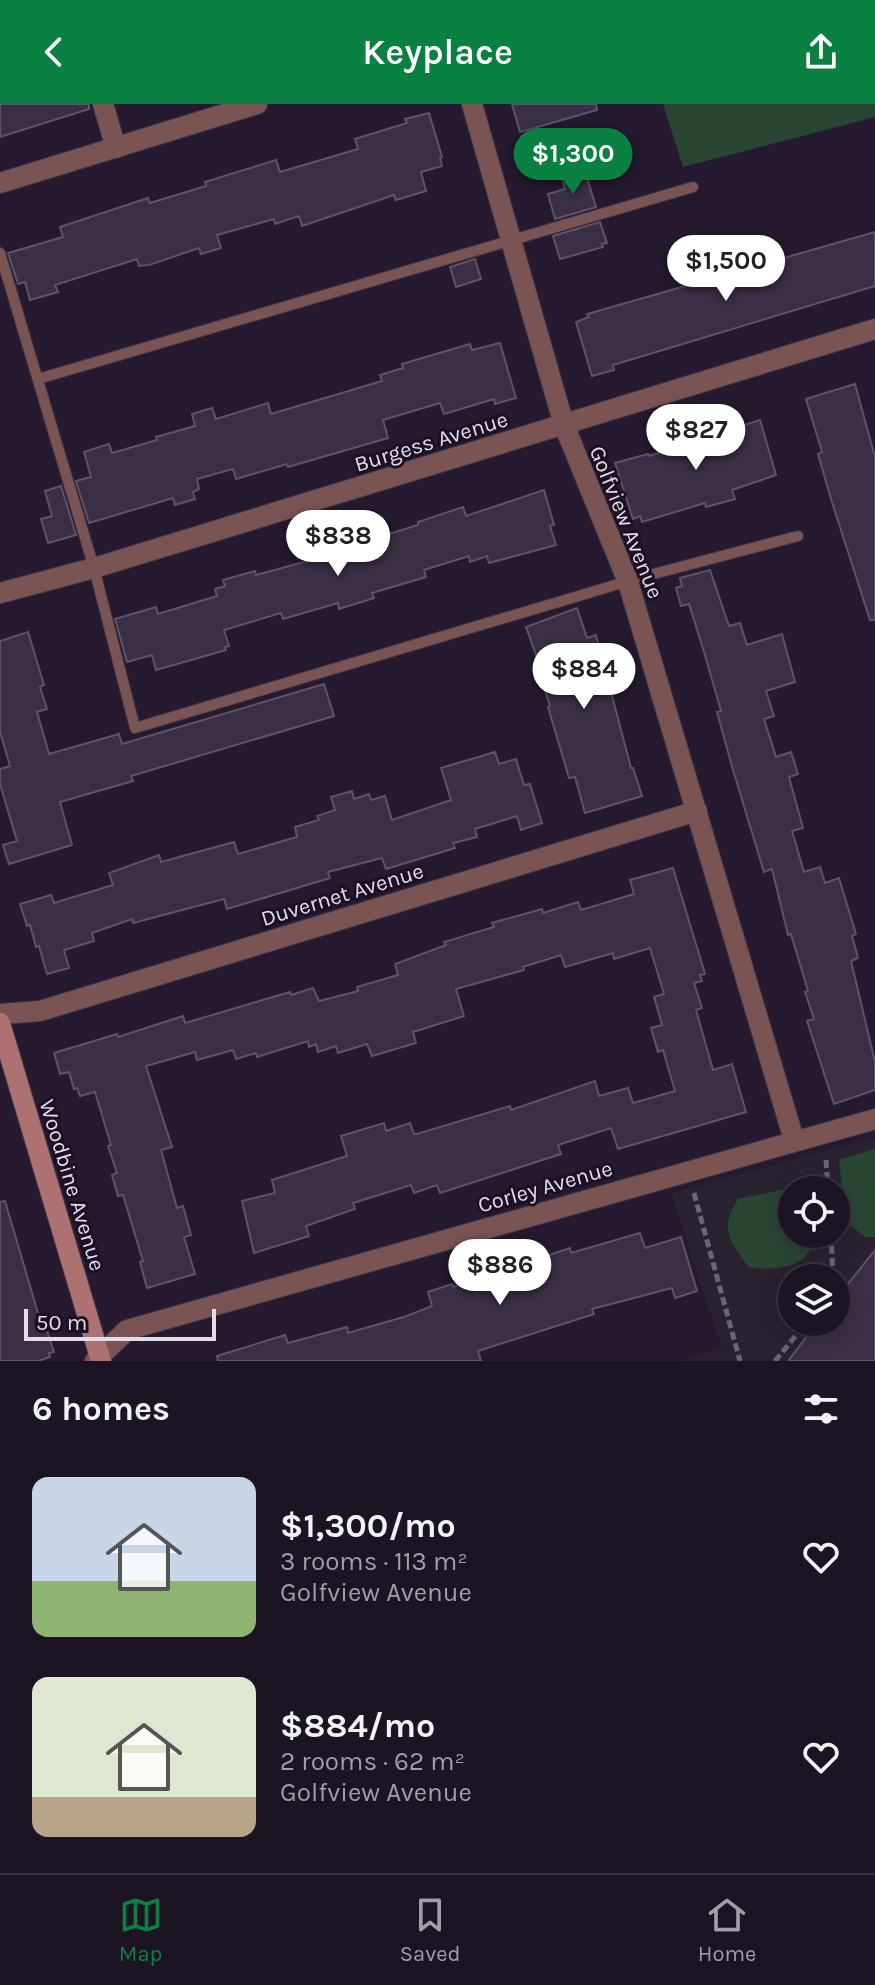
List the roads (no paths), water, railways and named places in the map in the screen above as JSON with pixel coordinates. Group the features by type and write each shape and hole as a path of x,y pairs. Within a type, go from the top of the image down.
{"main road":[{"name":"Woodbine Avenue","path":"0,1023 99,1360"}],"street":[{"path":"103,104 116,148"},
{"path":"0,183 257,104"},
{"name":"Golfview Avenue","path":"472,104 564,425 628,582 794,1140"},
{"name":"Burgess Avenue","path":"0,593 94,568 875,329"},
{"name":"Duvernet Avenue","path":"0,1014 40,1011 697,811"},
{"name":"Corley Avenue","path":"99,1360 127,1330 875,1119"}],"lane":[{"path":"38,379 693,187"},
{"path":"0,253 94,568 135,728 628,582 798,536"}]}
